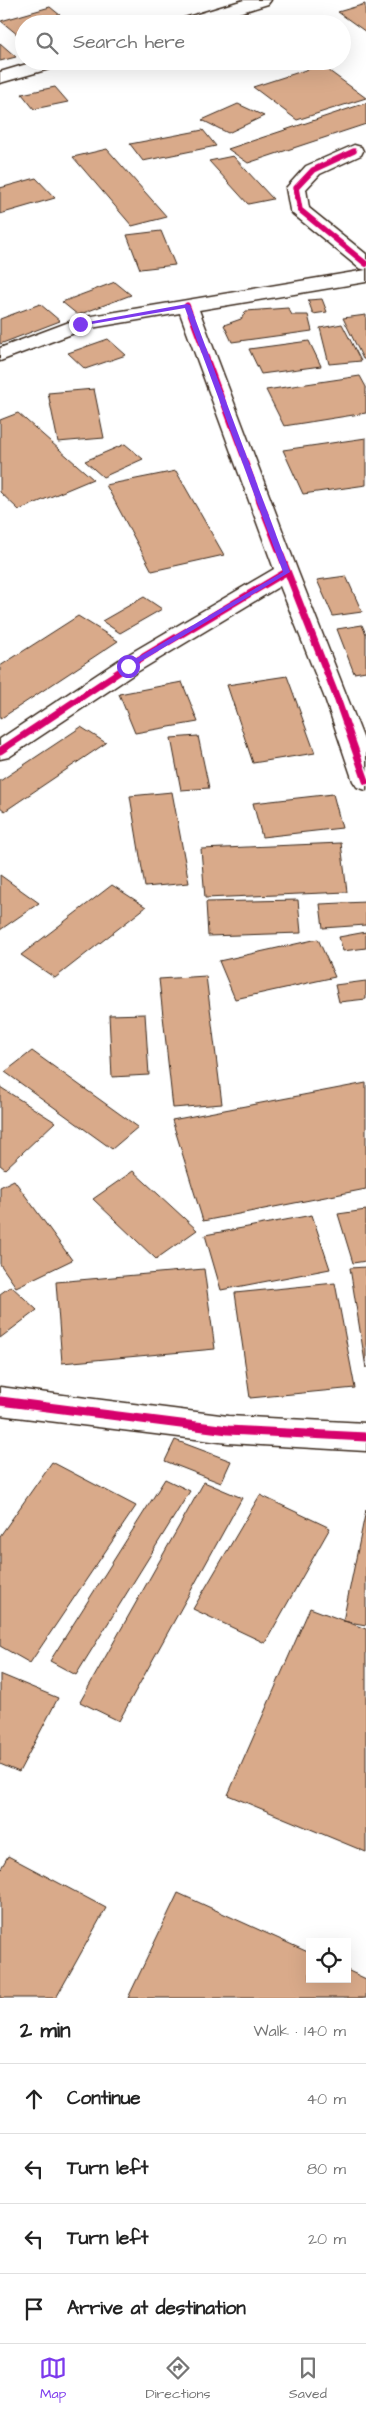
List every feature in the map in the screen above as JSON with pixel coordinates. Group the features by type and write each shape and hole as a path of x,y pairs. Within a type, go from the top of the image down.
{"street":[{"path":"213,15 262,0"},
{"path":"0,78 27,70"},
{"path":"354,151 313,170 296,188 300,210 366,264"},
{"path":"0,355 80,324 366,276"},
{"path":"187,305 286,572 338,701 366,781"},
{"path":"0,751 128,666 286,572"},
{"path":"0,1402 149,1422 324,1437 366,1437"}],"building":[{"path":"365,4 366,32 351,21 351,15 342,15 338,12"},
{"path":"50,7 60,15 22,15"},
{"path":"15,17 15,33 1,21"},
{"path":"0,43 15,57 0,61"},
{"path":"306,70 328,70 366,98 297,120 253,87"},
{"path":"55,87 68,102 34,109 22,94"},
{"path":"366,103 366,124 248,163 228,149"},
{"path":"238,104 264,116 228,133 202,120"},
{"path":"203,130 216,146 143,161 130,144"},
{"path":"107,149 167,217 132,226 73,157"},
{"path":"233,156 273,199 248,204 209,161"},
{"path":"36,178 55,198 0,214 0,188"},
{"path":"161,231 175,265 140,269 127,235"},
{"path":"115,282 131,295 78,315 62,302"},
{"path":"322,299 327,312 313,314 308,300"},
{"path":"40,304 60,321 0,344 0,319"},
{"path":"288,308 292,315 308,315 312,331 232,342 224,325 241,319 246,311"},
{"path":"366,315 366,359 363,359 343,318"},
{"path":"342,324 361,361 329,364 320,328"},
{"path":"108,339 126,355 85,369 68,353"},
{"path":"309,341 321,366 261,374 249,349"},
{"path":"360,376 366,387 366,413 284,426 266,390"},
{"path":"94,389 104,438 58,442 48,393"},
{"path":"18,413 93,479 19,510 0,492 0,420"},
{"path":"366,438 366,485 303,494 283,450"},
{"path":"125,444 143,459 103,477 85,461"},
{"path":"176,471 224,555 152,571 106,485"},
{"path":"346,576 362,612 333,616 317,580"},
{"path":"144,597 162,609 120,633 102,621"},
{"path":"78,616 118,641 0,719 0,666"},
{"path":"362,625 366,634 366,671 354,673 337,629"},
{"path":"287,676 315,753 253,763 227,685"},
{"path":"182,682 198,722 135,733 119,694"},
{"path":"81,727 106,743 5,811 0,807 0,781"},
{"path":"198,736 209,788 181,790 171,738"},
{"path":"172,792 189,883 145,887 130,796"},
{"path":"333,794 342,828 262,837 253,803"},
{"path":"341,843 347,892 205,898 201,849"},
{"path":"0,875 39,903 0,930"},
{"path":"112,885 146,907 55,978 21,955"},
{"path":"298,900 301,933 208,936 206,902"},
{"path":"366,902 366,925 323,928 320,904"},
{"path":"366,932 366,948 343,951 339,937"},
{"path":"318,939 335,977 235,999 219,961"},
{"path":"206,976 222,1104 173,1108 159,979"},
{"path":"366,981 366,999 339,1002 335,985"},
{"path":"145,1014 149,1075 112,1077 109,1015"},
{"path":"32,1051 138,1127 112,1149 5,1072"},
{"path":"366,1083 366,1189 203,1221 172,1120"},
{"path":"0,1087 55,1122 5,1169 0,1165"},
{"path":"133,1171 197,1230 156,1259 93,1199"},
{"path":"14,1180 72,1260 16,1287 0,1264 0,1187"},
{"path":"366,1210 366,1261 353,1263 338,1214"},
{"path":"312,1215 330,1269 221,1290 205,1235"},
{"path":"366,1267 366,1368 350,1268"},
{"path":"204,1269 215,1349 62,1363 56,1282"},
{"path":"335,1283 355,1388 250,1398 235,1293"},
{"path":"11,1286 37,1310 0,1338 0,1294"},
{"path":"175,1440 231,1461 221,1483 165,1461"},
{"path":"52,1462 136,1506 30,1663 0,1646 0,1536"},
{"path":"165,1479 190,1491 76,1675 50,1661"},
{"path":"204,1482 242,1498 119,1721 80,1702"},
{"path":"260,1495 330,1528 265,1643 193,1609"},
{"path":"366,1510 366,1625 343,1621"},
{"path":"310,1608 366,1629 366,1852 228,1795"},
{"path":"0,1674 58,1698 19,1772 0,1764"},
{"path":"8,1856 106,1908 56,1998 0,1998 0,1870"},
{"path":"178,1893 306,1951 306,1983 351,1983 351,1972 366,1979 366,1998 128,1998"}],"cycle path":[{"path":"354,151 313,170 296,188 300,210 366,264"},
{"path":"187,305 286,572 338,701 366,781"},
{"path":"0,751 128,666 286,572"},
{"path":"0,1401 137,1420 228,1430 366,1437"}],"route":[{"path":"80,324 187,305 286,572 128,666"}]}
